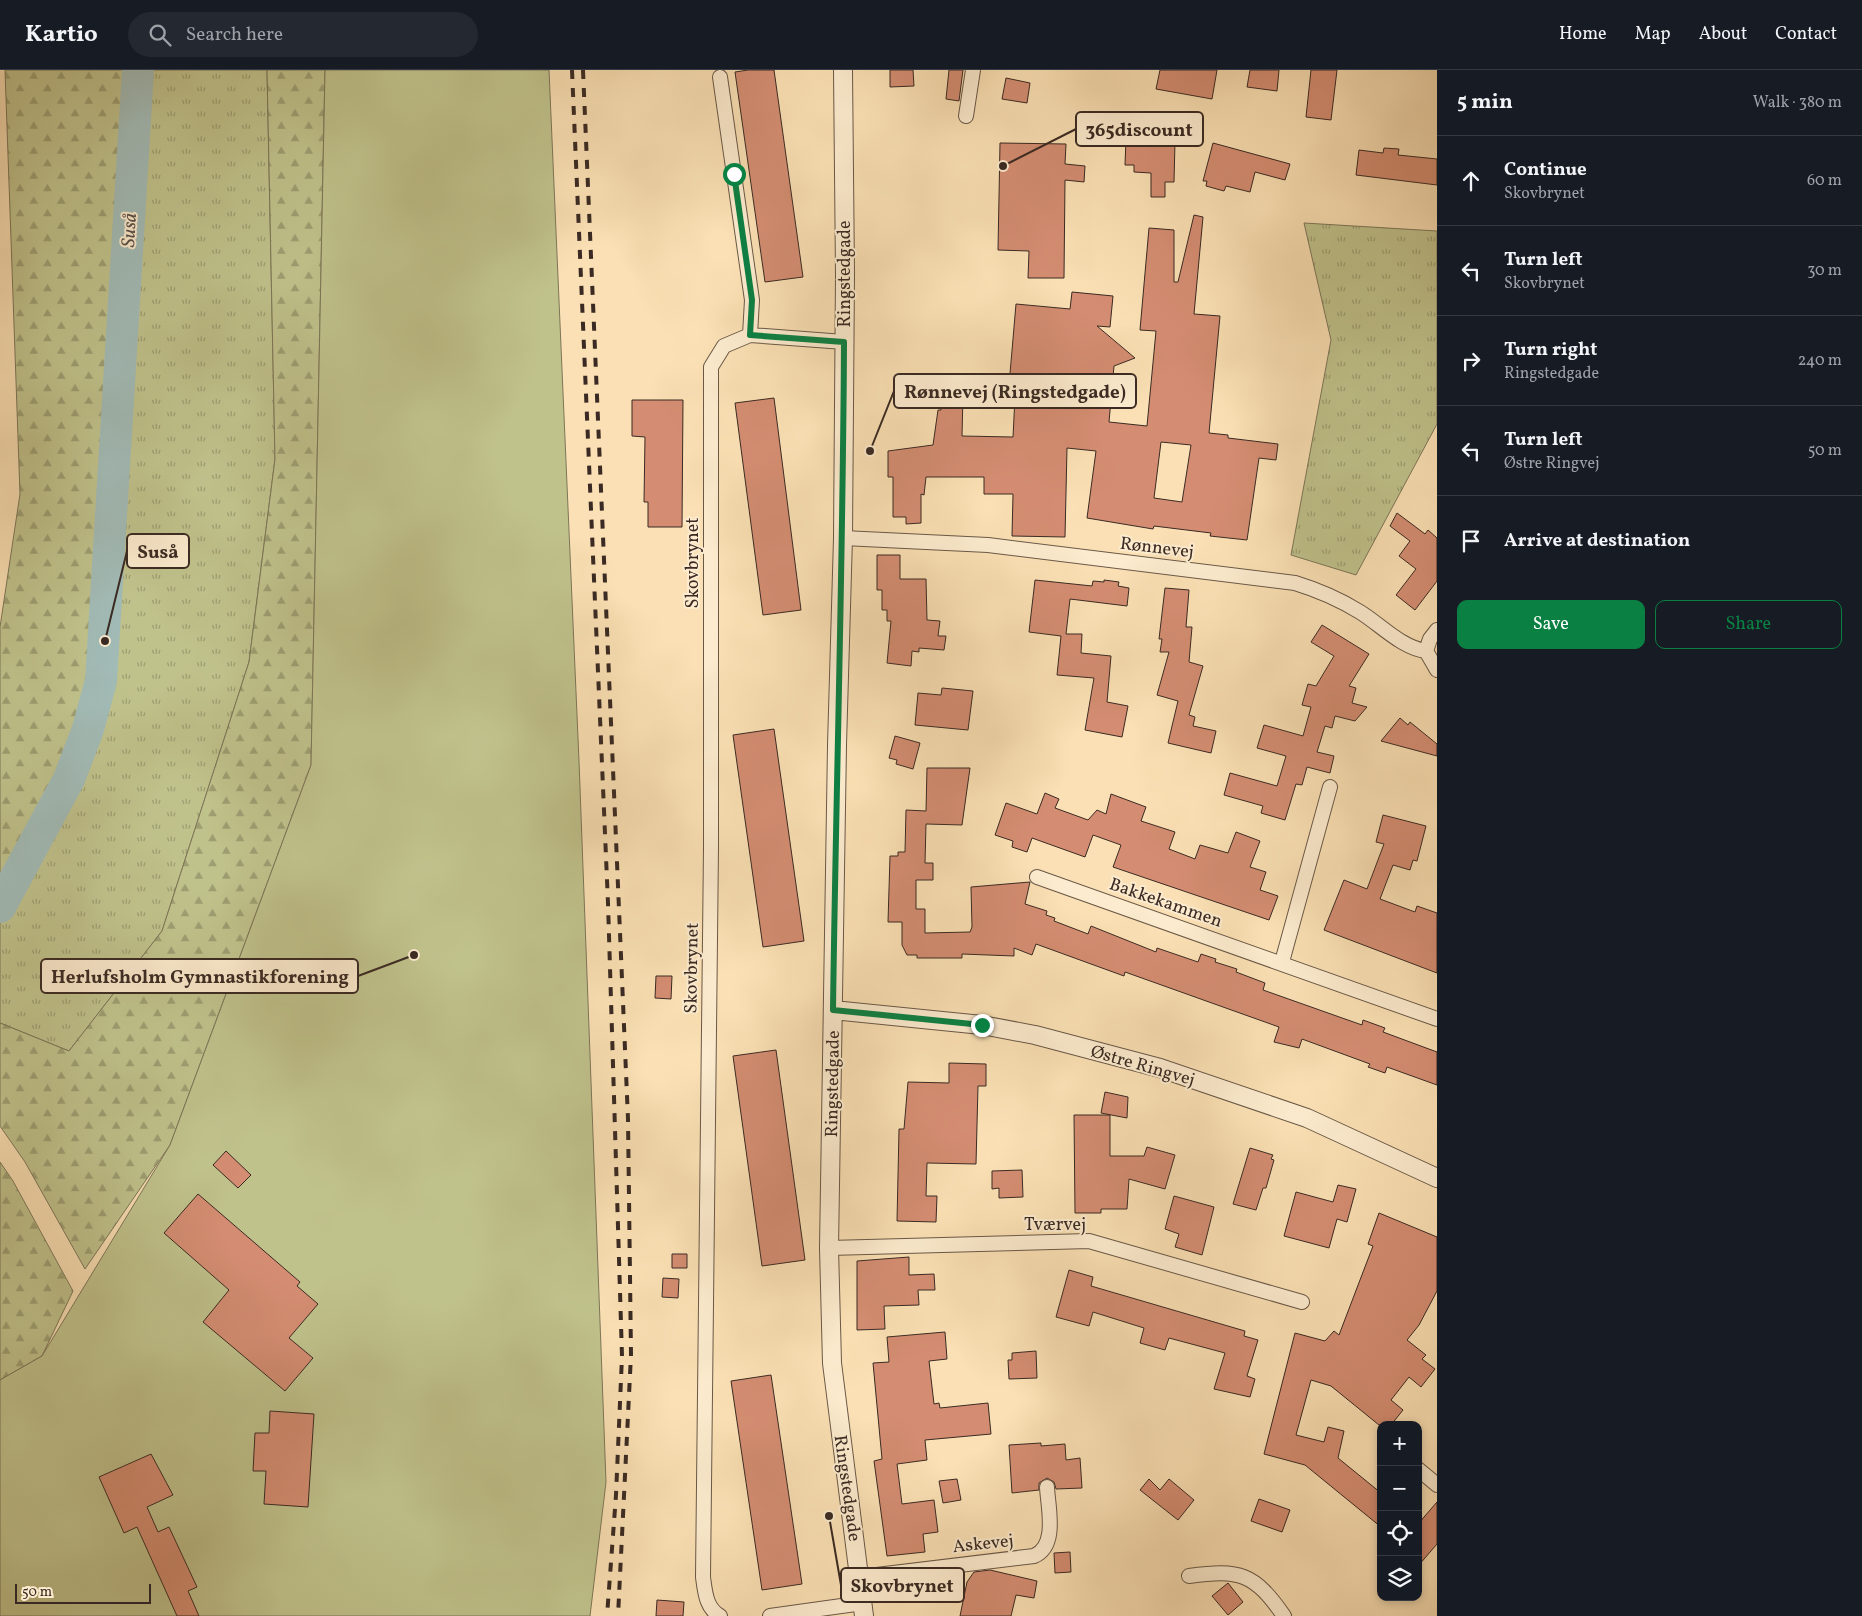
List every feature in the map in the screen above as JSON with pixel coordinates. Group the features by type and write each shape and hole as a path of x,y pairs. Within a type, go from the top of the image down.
{"street":[{"name":"Ringstedgade","path":"843,70 846,274 843,538 837,745 829,1248 832,1363 863,1609"},
{"path":"966,116 973,70"},
{"path":"720,77 752,300 750,335"},
{"name":"Skovbrynet","path":"720,1616 712,1612 705,1596 703,1577 711,847 711,367 724,346 750,335 844,342"},
{"name":"Rønnevej","path":"843,538 988,545 1295,583 1334,597 1382,626 1413,649 1426,651"},
{"path":"1437,630 1430,639 1426,651 1437,670"},
{"path":"1282,962 1330,787"},
{"name":"Bakkekammen","path":"1037,877 1282,962 1437,1019"},
{"name":"Østre Ringvej","path":"833,1010 982,1025 1035,1035 1160,1068 1307,1118 1437,1178"},
{"name":"Tværvej","path":"829,1248 1089,1241 1302,1302"},
{"path":"1422,1472 1437,1485"},
{"name":"Askevej","path":"860,1577 1034,1556 1042,1553 1048,1544 1049,1535 1047,1487"},
{"path":"1189,1576 1222,1572 1250,1579 1271,1598 1284,1616"},
{"path":"770,1616 863,1609"}],"green space":[{"path":"5,70 138,70 101,681 88,729 69,779 0,907 0,627 20,494"},
{"path":"138,70 267,70 275,459 249,662 162,931 69,1051 0,1023 0,907 69,779 101,681"},
{"path":"267,70 325,70 311,765 170,1145 85,1269 25,1162 0,1126 0,1023 69,1051 162,931 249,662 275,459"},
{"path":"325,70 549,70 579,761 606,1482 590,1616 0,1616 0,1380 42,1356 170,1145 311,765"},
{"path":"1304,223 1437,231 1437,424 1356,575 1291,555 1331,340"},
{"path":"0,1162 13,1181 73,1291 42,1356 0,1380"}],"building":[{"path":"774,70 803,277 765,282 735,72"},
{"path":"890,70 913,70 914,86 890,87"},
{"path":"949,70 963,70 959,101 946,99"},
{"path":"1160,70 1217,70 1212,99 1156,89"},
{"path":"1250,70 1279,70 1277,91 1247,87"},
{"path":"1311,70 1337,70 1331,120 1306,117"},
{"path":"1006,78 1030,83 1027,103 1002,99"},
{"path":"1126,139 1175,141 1174,182 1165,182 1165,197 1151,197 1151,173 1134,172 1134,165 1125,165"},
{"path":"1000,143 1066,144 1065,164 1085,166 1084,182 1065,180 1064,278 1028,278 1029,251 998,250"},
{"path":"1213,143 1290,164 1285,180 1255,172 1250,192 1226,186 1224,191 1206,186 1207,181 1203,181"},
{"path":"1384,148 1399,149 1398,155 1437,159 1437,185 1356,175 1359,150 1383,153"},
{"path":"1194,215 1203,217 1194,314 1220,316 1209,433 1228,435 1228,438 1278,444 1276,460 1259,458 1247,540 1210,536 1211,533 1154,526 1153,529 1087,518 1096,451 1067,448 1065,537 1012,536 1013,494 984,494 984,477 926,477 924,495 921,494 921,523 906,524 906,517 893,517 893,477 888,477 888,451 933,445 938,410 941,410 941,394 963,394 962,436 1013,437 1015,397 1008,397 1016,304 1070,309 1072,292 1113,296 1110,327 1097,326 1135,358 1114,366 1109,422 1147,426 1156,331 1140,330 1149,228 1174,230 1174,282 1178,282","holes":["1161,442 1191,445 1182,502 1154,498"]},
{"path":"774,398 801,610 763,615 735,403"},
{"path":"632,400 683,400 682,527 648,527 648,502 644,502 645,437 632,436"},
{"path":"1397,513 1425,534 1428,530 1437,538 1437,581 1415,610 1396,595 1416,569 1399,556 1410,541 1390,526"},
{"path":"877,555 900,555 900,579 926,579 927,620 940,621 938,636 946,636 944,650 919,648 919,652 912,651 911,666 887,663 891,621 887,621 887,610 882,610 882,590 877,590"},
{"path":"1035,580 1092,586 1093,581 1104,582 1104,580 1119,582 1118,586 1129,588 1127,606 1070,599 1066,634 1082,634 1081,653 1111,656 1107,702 1128,706 1122,737 1085,730 1094,678 1057,675 1061,636 1029,632"},
{"path":"1165,588 1189,590 1186,627 1192,627 1189,662 1203,666 1189,715 1195,717 1193,726 1216,731 1211,753 1168,743 1178,701 1157,695 1169,652 1160,652 1162,639 1159,639"},
{"path":"1322,625 1369,654 1349,686 1356,688 1352,703 1367,707 1355,721 1335,716 1332,728 1325,726 1317,752 1334,756 1330,773 1307,767 1302,785 1296,784 1285,820 1261,813 1263,806 1224,795 1230,773 1277,786 1286,756 1257,748 1264,725 1303,736 1311,707 1302,705 1308,684 1316,686 1334,656 1311,642"},
{"path":"942,688 973,691 968,730 915,725 918,693 941,695"},
{"path":"1400,718 1408,725 1410,722 1437,744 1437,756 1381,741"},
{"path":"774,729 804,941 763,947 733,735"},
{"path":"895,736 920,743 913,769 896,764 897,760 889,758"},
{"path":"927,768 970,768 962,825 926,824 925,863 933,863 933,880 916,880 916,909 925,909 925,933 970,932 972,927 971,887 1030,882 1025,904 1047,911 1046,915 1055,918 1054,921 1088,934 1091,926 1156,952 1157,948 1198,962 1201,954 1216,959 1215,962 1237,969 1236,972 1265,983 1263,990 1362,1025 1363,1020 1385,1028 1383,1032 1437,1052 1437,1085 1387,1067 1385,1073 1368,1067 1370,1064 1302,1039 1299,1048 1274,1042 1279,1027 1125,972 1124,976 1036,944 1032,955 1014,948 1014,956 962,954 962,958 917,958 917,955 907,955 902,945 902,922 888,922 890,856 898,856 898,852 905,852 906,810 926,811"},
{"path":"1045,793 1059,799 1055,808 1088,820 1097,810 1106,814 1111,794 1146,807 1141,821 1175,832 1169,849 1195,859 1200,845 1228,853 1236,832 1260,841 1250,867 1266,872 1260,890 1278,896 1269,920 1113,867 1121,845 1093,835 1085,857 1032,838 1027,852 1012,847 1013,841 995,835 1006,803 1037,814"},
{"path":"1383,815 1426,826 1417,861 1413,860 1410,870 1393,865 1380,899 1415,912 1417,906 1437,913 1437,973 1324,930 1344,880 1367,889 1384,844 1376,842"},
{"path":"656,976 672,976 671,999 655,998"},
{"path":"776,1050 805,1260 762,1266 733,1056"},
{"path":"949,1063 986,1064 986,1086 978,1086 976,1164 927,1163 926,1196 937,1196 936,1222 897,1221 899,1129 904,1129 908,1082 949,1083"},
{"path":"1105,1092 1128,1097 1127,1118 1101,1113"},
{"path":"1074,1115 1110,1115 1110,1156 1144,1156 1147,1147 1175,1155 1165,1189 1129,1179 1127,1209 1101,1209 1101,1213 1075,1213"},
{"path":"1250,1148 1273,1155 1271,1159 1274,1160 1266,1188 1263,1188 1256,1210 1233,1204"},
{"path":"226,1151 251,1175 238,1188 213,1165"},
{"path":"1022,1170 1023,1197 999,1198 999,1188 992,1189 992,1171"},
{"path":"1338,1185 1356,1189 1347,1222 1337,1219 1329,1248 1284,1236 1296,1192 1333,1202"},
{"path":"198,1194 300,1282 297,1286 318,1304 289,1338 313,1358 285,1391 203,1322 229,1290 164,1233"},
{"path":"1174,1196 1214,1207 1202,1255 1175,1247 1179,1234 1165,1229"},
{"path":"1379,1213 1437,1237 1437,1291 1419,1325 1407,1340 1426,1355 1422,1359 1435,1369 1421,1387 1409,1377 1391,1400 1403,1410 1394,1421 1377,1421 1377,1423 1331,1386 1311,1380 1296,1435 1324,1442 1328,1427 1344,1431 1338,1458 1377,1490 1377,1524 1305,1465 1264,1454 1295,1333 1325,1341 1334,1331 1339,1335 1373,1246 1368,1244"},
{"path":"672,1254 687,1254 687,1268 672,1268"},
{"path":"909,1257 909,1275 934,1274 935,1290 918,1290 919,1305 884,1306 885,1329 857,1330 857,1261"},
{"path":"1069,1270 1093,1277 1091,1286 1245,1331 1244,1336 1258,1340 1247,1376 1255,1379 1250,1397 1214,1389 1225,1353 1169,1338 1165,1350 1140,1343 1144,1328 1093,1312 1089,1326 1056,1317"},
{"path":"663,1278 679,1279 678,1298 662,1297"},
{"path":"945,1332 947,1359 929,1361 934,1404 939,1403 940,1408 988,1403 991,1434 925,1440 927,1460 897,1464 902,1504 934,1500 938,1532 923,1534 925,1552 887,1556 874,1461 882,1459 873,1363 889,1362 887,1337"},
{"path":"1036,1351 1037,1378 1009,1379 1008,1360 1012,1360 1012,1353"},
{"path":"771,1375 802,1584 762,1590 731,1381"},
{"path":"270,1411 314,1414 308,1507 264,1504 266,1471 253,1471 255,1433 269,1433"},
{"path":"1041,1443 1041,1446 1065,1444 1066,1460 1080,1458 1082,1488 1056,1489 1054,1482 1047,1478 1039,1483 1039,1490 1012,1493 1009,1445"},
{"path":"151,1454 173,1495 147,1507 158,1532 169,1527 197,1587 188,1591 199,1616 177,1616 137,1527 124,1533 99,1477"},
{"path":"957,1479 961,1500 943,1503 939,1481"},
{"path":"1149,1479 1160,1490 1169,1479 1194,1500 1178,1520 1140,1490"},
{"path":"1259,1499 1290,1510 1282,1532 1251,1521"},
{"path":"1437,1502 1437,1544 1422,1561 1422,1556 1422,1519"},
{"path":"1070,1552 1071,1572 1055,1573 1054,1553"},
{"path":"990,1570 1037,1581 1034,1598 1016,1595 1011,1616 960,1616 967,1582 974,1572"},
{"path":"1228,1583 1243,1602 1228,1615 1212,1596"},
{"path":"657,1600 684,1602 683,1616 656,1616"}],"waterway":[{"name":"Suså","path":"0,907 69,779 88,729 101,681 138,70"}],"railway":[{"path":"572,70 608,903 622,1356 616,1495 607,1616"},
{"path":"583,70 628,1119 631,1355 618,1616"}],"place":[{"name":"365discount","path":"1003,166"},
{"name":"Rønnevej (Ringstedgade)","path":"870,451"},
{"name":"Suså","path":"105,641"},
{"name":"Herlufsholm Gymnastikforening","path":"414,955"},
{"name":"Skovbrynet","path":"829,1516"}],"route":[{"path":"734,174 752,300 750,335 844,342 843,538 837,745 833,1010 982,1025"}]}
